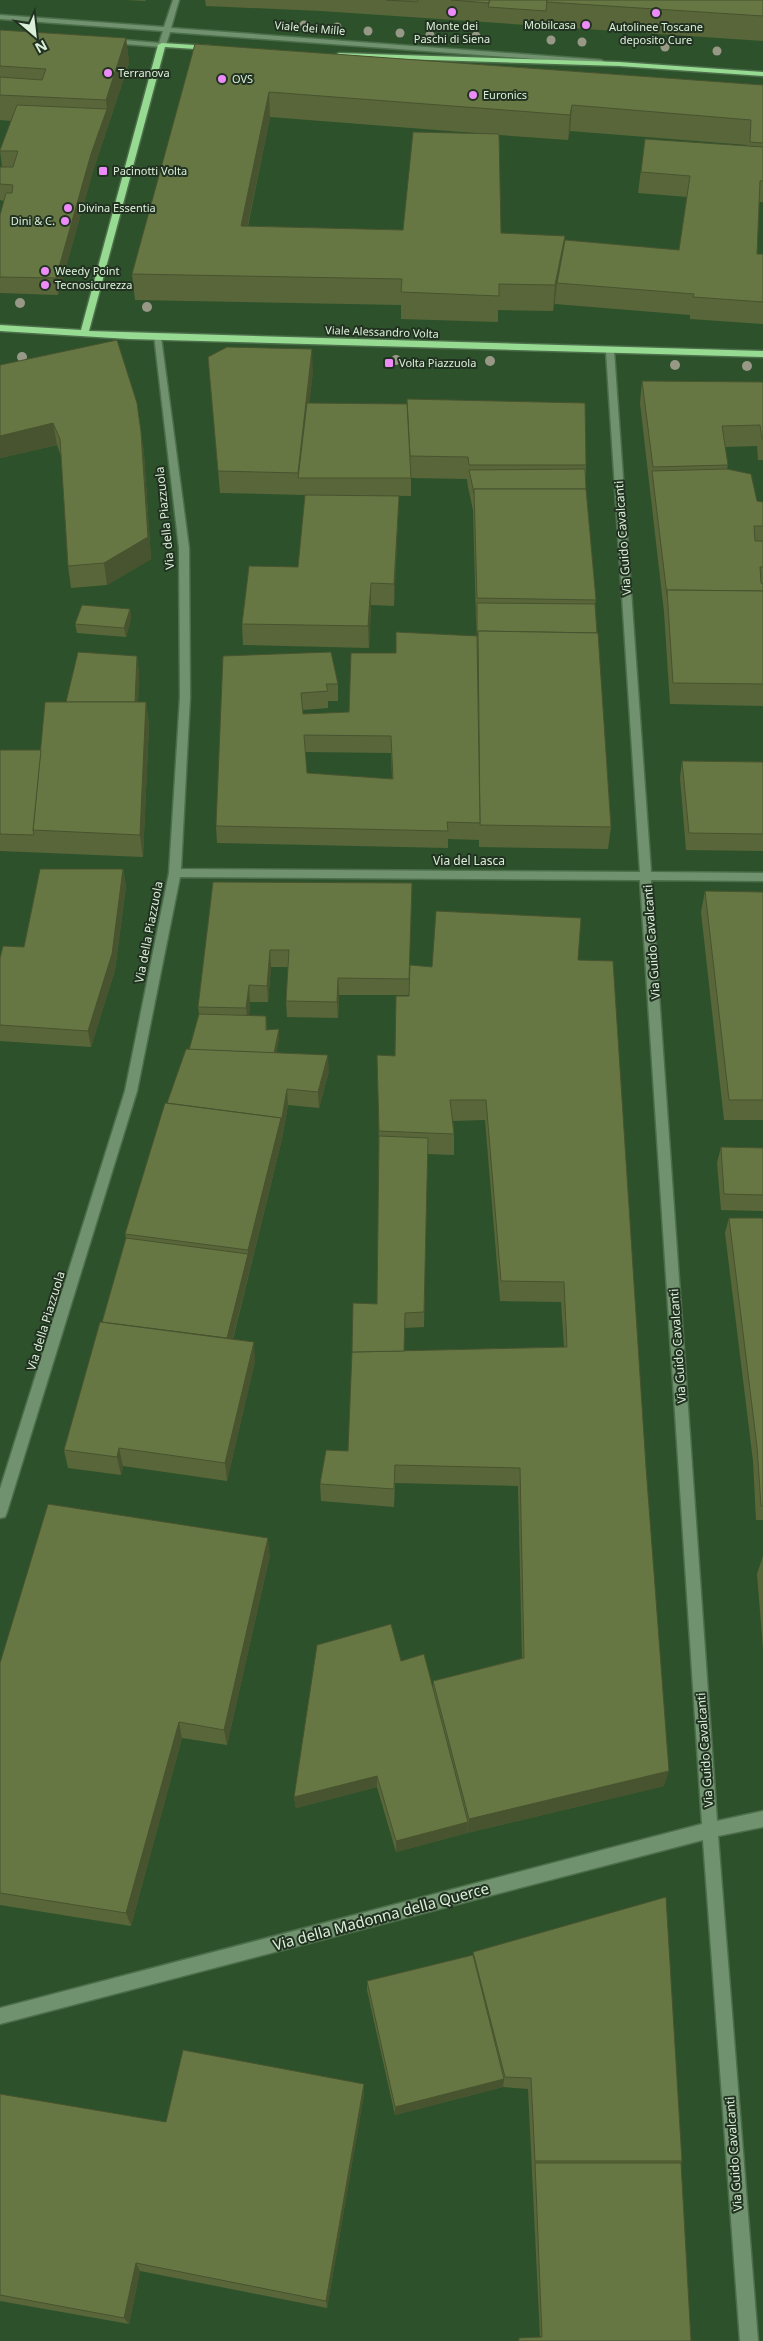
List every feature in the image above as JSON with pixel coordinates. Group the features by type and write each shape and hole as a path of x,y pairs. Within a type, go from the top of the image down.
{"main road":[{"path":"84,334 101,277 162,45 220,49"},
{"name":"Viale dei Mille","path":"332,54 619,64 763,74"},
{"name":"Viale Alessandro Volta","path":"0,328 157,337 763,354"}],"street":[{"path":"104,40 162,45 176,0"},
{"name":"Viale dei Mille","path":"0,17 167,28 619,64"},
{"name":"Via della Piazzuola","path":"0,1512 131,1091 175,873 185,697 184,548 157,337"},
{"name":"Via Guido Cavalcanti","path":"610,351 710,1830 749,2341"},
{"name":"Via del Lasca","path":"175,873 763,877"},
{"name":"Via della Madonna della Querce","path":"0,2016 710,1830 763,1820"}],"building":[{"path":"386,0 418,0 418,2"},
{"path":"451,0 489,0 489,3"},
{"path":"490,0 547,0 546,11 488,7"},
{"path":"547,0 763,0 763,16 547,2"},
{"path":"0,30 126,38 106,100 0,95 0,77 42,80 46,69 0,66"},
{"path":"195,44 763,85 763,143 750,142 751,120 572,105 570,115 269,92 241,226 403,230 413,132 499,134 501,233 565,236 555,285 499,284 499,296 401,292 402,279 132,274"},
{"path":"17,105 107,109 91,154 56,278 0,277 0,215 6,193 12,193 13,185 0,184 0,167 13,167 18,151 0,150"},
{"path":"645,139 763,147 763,181 760,181 757,254 763,254 763,302 693,297 694,294 557,283 565,240 679,250 690,176 641,172"},
{"path":"117,340 137,403 141,432 148,537 104,563 68,566 60,439 53,423 0,436 0,365"},
{"path":"227,347 312,349 298,473 218,471 208,357"},
{"path":"642,381 763,382 763,439 760,425 722,426 728,465 653,467"},
{"path":"407,399 585,403 586,465 469,465 468,457 410,456"},
{"path":"307,403 407,404 411,478 298,478"},
{"path":"585,469 586,489 474,489 474,493 469,470"},
{"path":"727,469 751,474 757,501 763,502 763,526 754,526 755,541 763,541 763,567 760,567 763,591 667,590 667,595 652,471"},
{"path":"474,489 586,489 596,600 477,598"},
{"path":"305,495 399,496 394,584 371,583 368,626 242,624 249,566 298,567"},
{"path":"667,590 763,591 763,684 673,683"},
{"path":"477,603 595,604 597,633 478,631 477,636"},
{"path":"82,605 130,609 124,628 75,624"},
{"path":"478,631 598,633 611,827 480,825"},
{"path":"396,632 477,636 480,823 447,822 448,831 216,826 223,656 331,652 338,684 326,684 328,691 301,693 303,714 349,712 351,653 396,653","holes":["304,735 391,736 393,779 307,773"]},
{"path":"78,652 137,656 135,702 66,702"},
{"path":"45,702 146,702 140,835 33,830"},
{"path":"0,750 41,750 34,835 0,834"},
{"path":"682,761 763,762 763,834 689,833"},
{"path":"40,869 123,869 112,954 88,1031 0,1025 0,958 3,946 24,947"},
{"path":"213,882 412,883 409,979 338,978 337,1002 286,1001 289,950 270,950 267,986 249,985 246,1008 198,1007"},
{"path":"705,891 763,892 763,1100 729,1100"},
{"path":"436,911 581,918 578,960 613,961 646,1467 669,1771 469,1819 433,1681 524,1658 520,1468 395,1465 394,1489 320,1484 326,1450 348,1451 352,1352 567,1347 564,1282 501,1281 486,1100 450,1100 454,1134 379,1131 377,1055 395,1056 396,996 409,996 410,965 432,967"},
{"path":"199,1014 266,1016 266,1030 279,1029 274,1053 189,1050"},
{"path":"186,1049 328,1055 318,1092 287,1089 281,1123 281,1118 167,1103"},
{"path":"165,1103 281,1118 248,1250 125,1234"},
{"path":"379,1136 428,1138 424,1312 405,1313 404,1351 352,1352 353,1303 377,1304"},
{"path":"721,1147 763,1148 763,1195 724,1194"},
{"path":"729,1218 763,1218 763,1506 761,1506 757,1447"},
{"path":"126,1238 248,1254 227,1338 102,1322"},
{"path":"100,1322 254,1342 225,1463 119,1448 117,1457 64,1450"},
{"path":"48,1504 268,1538 224,1730 179,1722 126,1913 0,1893 0,1663"},
{"path":"391,1624 401,1661 424,1654 468,1822 396,1841 377,1776 294,1797 317,1645"},
{"path":"666,1897 682,2161 535,2161 531,2078 505,2077 473,1952"},
{"path":"473,1955 504,2079 395,2107 367,1981"},
{"path":"183,2050 364,2084 326,2301 136,2263 124,2318 0,2295 0,2094 166,2122"},
{"path":"535,2163 681,2163 691,2341 519,2341 519,2338 542,2337"}],"place":[{"name":"Monte dei Paschi di Siena","path":"452,12"},
{"name":"Autolinee Toscane deposito Cure","path":"656,13"},
{"name":"Mobilcasa","path":"586,25"},
{"name":"Terranova","path":"108,73"},
{"name":"OVS","path":"222,79"},
{"name":"Euronics","path":"473,95"},
{"name":"Pacinotti Volta","path":"103,171"},
{"name":"Divina Essentia","path":"68,208"},
{"name":"Dini & C.","path":"65,221"},
{"name":"Weedy Point","path":"45,271"},
{"name":"Tecnosicurezza","path":"45,285"},
{"name":"Volta Piazzuola","path":"389,363"}]}
